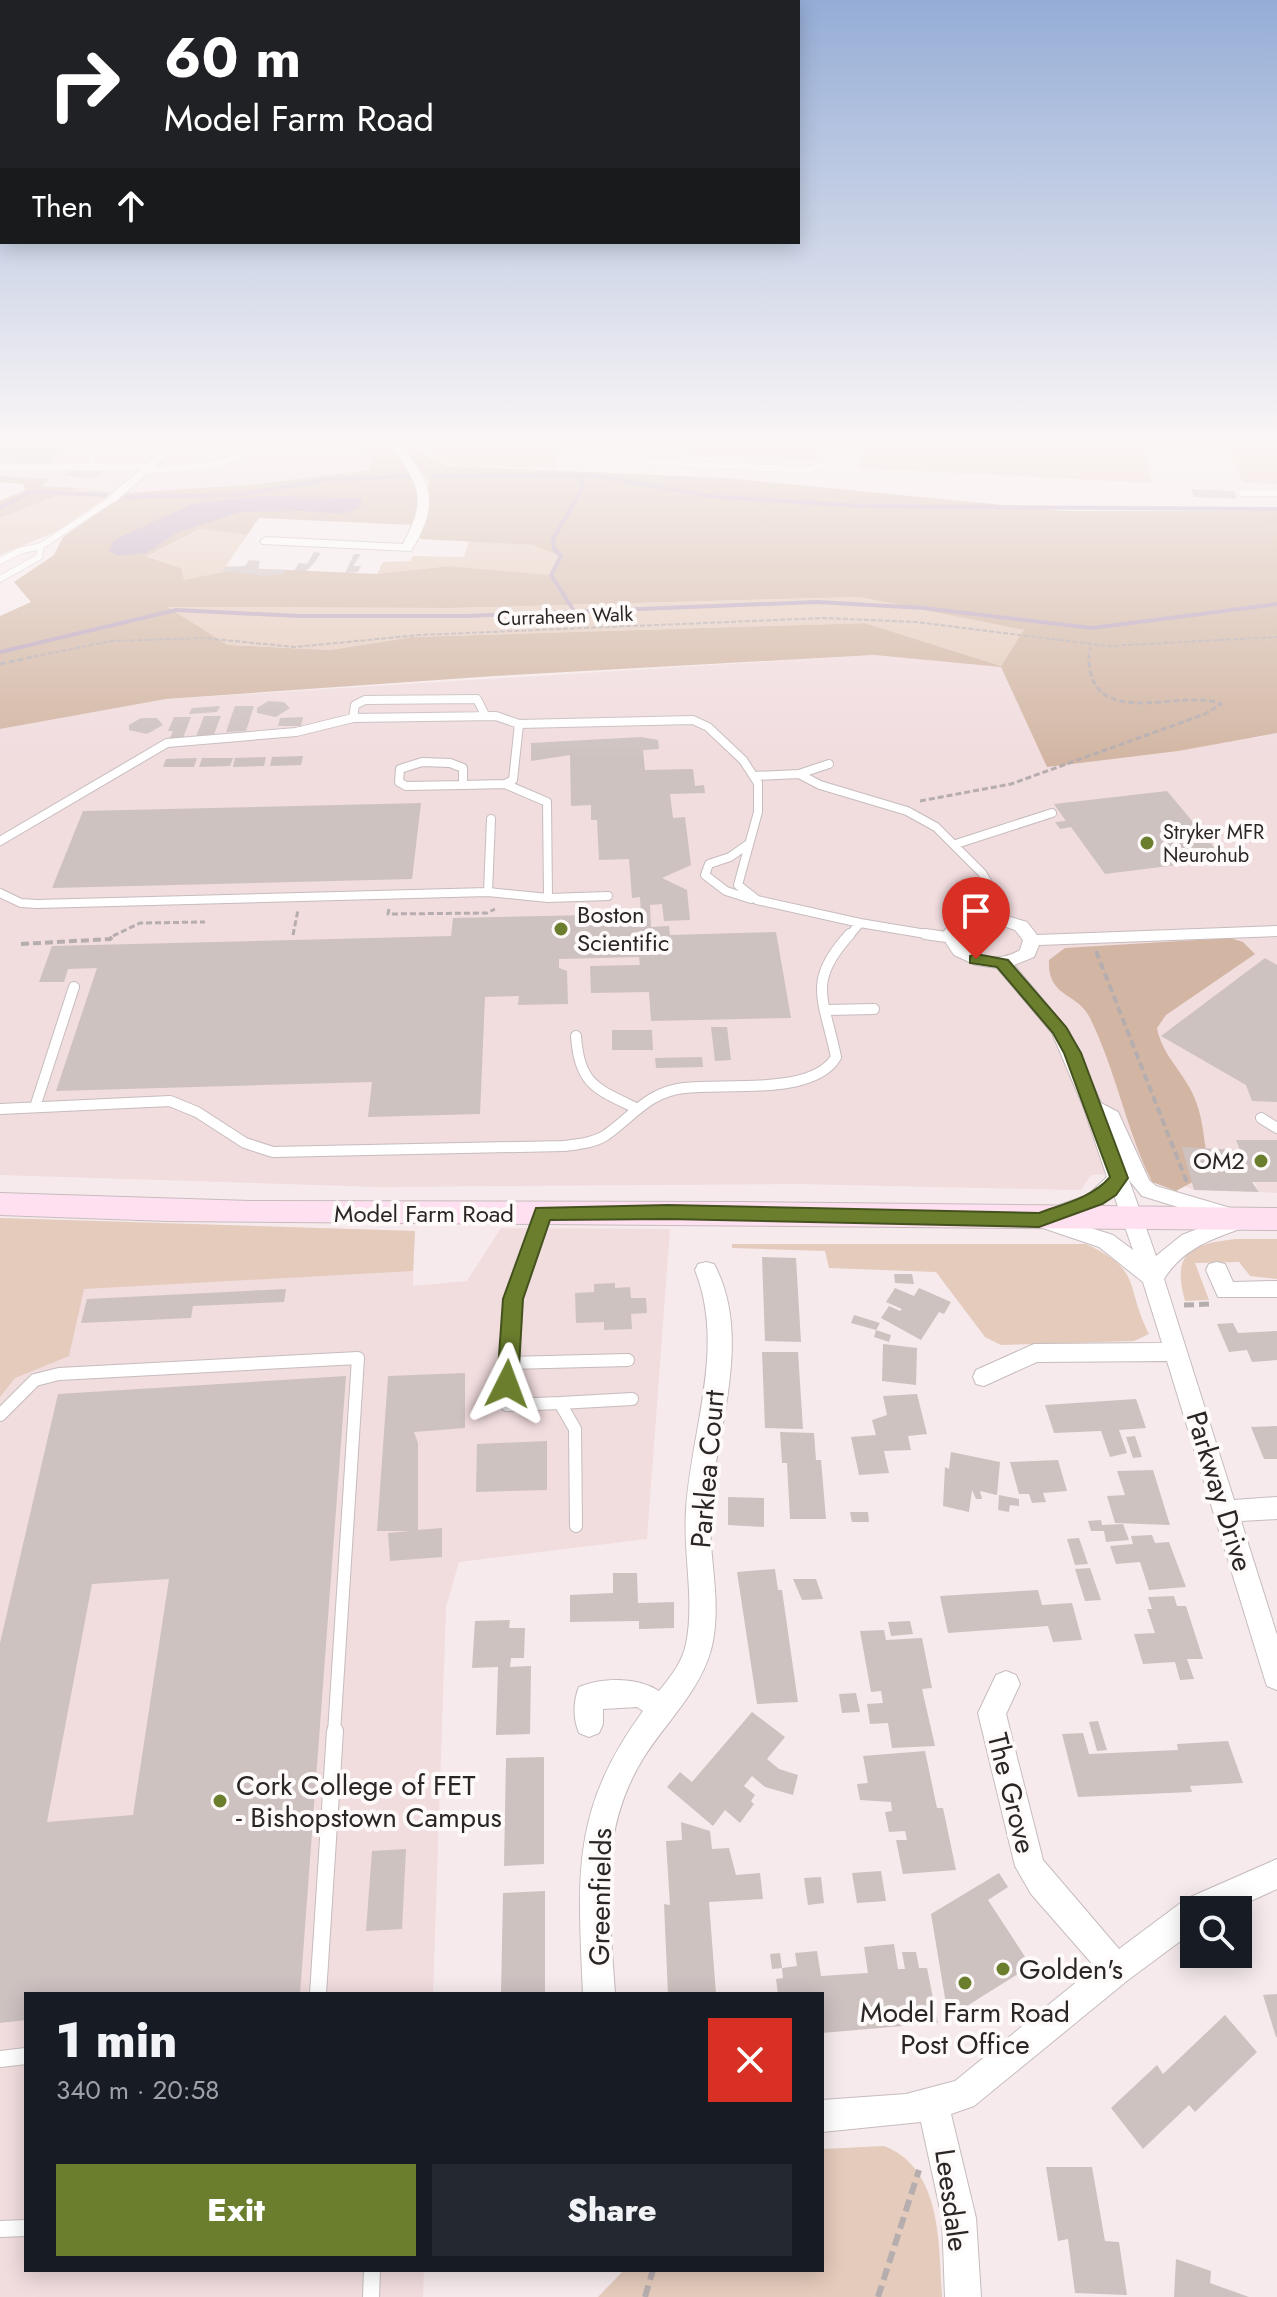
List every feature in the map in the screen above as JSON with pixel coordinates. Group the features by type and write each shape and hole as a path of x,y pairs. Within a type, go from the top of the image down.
{"main road":[{"name":"Model Farm Road","path":"0,1204 121,1211 391,1216 668,1212 1039,1220 1264,1219"}],"street":[{"path":"310,546 364,550 408,546"},
{"path":"992,916 1021,926 1032,940 1032,947 1022,958 1002,963 976,959 964,953 953,938 953,931 965,919 992,916"},
{"path":"1032,940 1277,931"},
{"path":"1002,963 1060,1031 1093,1106 1111,1117 1141,1184 1149,1191 1264,1219"},
{"name":"Parkway Drive","path":"1093,1106 1153,1278 1277,1677"},
{"path":"1039,1220 1095,1200 1119,1178"},
{"path":"1153,1278 1163,1259 1205,1231 1264,1219"},
{"name":"Model Farm Road","path":"1039,1220 1106,1241 1153,1278"},
{"name":"Parklea Court","path":"627,1757 692,1667 700,1627 698,1510 718,1350 716,1293 706,1270"},
{"path":"1217,1270 1226,1291 1277,1289"},
{"path":"984,1377 1034,1353 1176,1352"},
{"path":"1225,1511 1277,1508"},
{"name":"The Grove","path":"1006,1684 992,1713 1030,1866 1041,1884 1117,1969"},
{"path":"589,1724 589,1696 640,1694 662,1708"},
{"name":"Greenfields","path":"599,1992 597,1847 601,1818 627,1757"},
{"path":"1229,1896 1277,1874"},
{"path":"824,2116 900,2111 933,2105 972,2088 1117,1969 1180,1923"},
{"name":"Leesdale","path":"933,2105 959,2218 963,2297"}],"lane":[{"path":"0,561 19,551 40,546"},
{"path":"0,579 39,557 41,546"},
{"path":"353,718 355,705 365,700 477,699 485,715"},
{"path":"0,841 160,745 296,732 353,718 438,719 485,715 519,724 693,720 707,726 752,769 759,805 738,885 757,900"},
{"path":"463,785 463,768 456,763 409,764 400,769 399,782 406,786 463,785 505,784 513,780 519,724"},
{"path":"754,776 799,774 829,764"},
{"path":"799,774 820,785 907,811 956,844 986,880 992,916"},
{"path":"505,784 514,792 547,802 548,898"},
{"path":"956,844 1052,813"},
{"path":"488,892 491,819"},
{"path":"749,843 730,857 709,864 705,875 726,891 757,900 860,923 953,938"},
{"path":"0,893 21,903 37,904 488,892 548,898 608,896"},
{"path":"0,1109 170,1101 196,1111 252,1150 273,1152 564,1146 589,1142 604,1136 636,1108 660,1093 682,1088 814,1078 826,1071 836,1057 820,979 822,968 860,923"},
{"path":"35,1107 74,987"},
{"path":"827,1010 874,1009"},
{"path":"576,1036 577,1065 582,1077 636,1108"},
{"path":"1261,1118 1277,1128"},
{"path":"543,1213 513,1299 507,1405 632,1399"},
{"path":"0,1415 35,1380 59,1374 358,1358 318,1992"},
{"path":"507,1363 628,1360"},
{"path":"560,1403 575,1429 576,1526"},
{"path":"0,2059 24,2056"},
{"path":"0,2229 24,2228"},
{"path":"371,2297 372,2272"}],"path":[{"name":"Curraheen Walk","path":"0,664 111,641 204,638 295,647 419,635 823,618 916,622 1121,646 1277,637"},
{"path":"913,805 949,794 1011,784 1205,714 1221,704 1208,700 1149,705 1113,696 1095,685 1088,673 1091,644"},
{"path":"293,935 300,897"},
{"path":"21,944 110,939 116,930 131,924 205,922"},
{"path":"1090,937 1195,1198"},
{"path":"1160,1304 1217,1304"},
{"path":"878,2297 916,2188 922,2160"},
{"path":"645,2297 652,2272"}],"shaded area":[{"path":"0,546 21,546 0,555"},
{"path":"58,546 165,546 146,556 181,568 184,580 244,568 377,574 449,566 551,575 560,556 535,546 1277,546 1277,733 1178,751 1047,767 1001,667 874,655 495,676 166,699 0,729 0,616 31,602 14,582 54,555","holes":["859,597 1024,630 1001,666 865,623 412,637 330,650 228,645 167,607 451,608"]},
{"path":"111,546 157,546 147,553 118,556 109,551"},
{"path":"163,546 239,546 226,566 244,568 183,581 181,568 145,555"},
{"path":"467,546 535,546 561,556 551,575 449,566 377,574 383,562 410,561 413,556 464,557"},
{"path":"859,597 1025,630 1001,666 865,623 412,637 330,650 228,645 165,607 451,608"},
{"path":"874,655 1001,666 1255,738 1277,733 1277,1193 1259,1192 1239,1150 1183,1147 1194,1190 1171,1181 1160,1171 1091,1175 1081,1190 797,1184 379,1187 0,1175 0,729 166,699"},
{"path":"1230,938 1243,942 1255,954 1166,1015 1157,1028 1164,1047 1195,1099 1211,1172 1176,1191 1152,1182 1090,1018 1053,981 1049,960 1065,948"},
{"name":"Cork College of FET - Bishopstown Campus","path":"0,1218 415,1231 413,1286 467,1281 501,1228 670,1229 647,1539 459,1562 446,1607 433,1992 24,1992 24,2272 424,2272 423,2297 0,2297"},
{"path":"0,1218 415,1231 413,1271 84,1289 69,1356 15,1378 0,1397"},
{"path":"1236,1239 1277,1239 1277,1279 1250,1276 1239,1262 1195,1263 1209,1300 1185,1301 1181,1271 1189,1253 1208,1244"},
{"path":"732,1244 1086,1244 1125,1271 1149,1334 1134,1341 1001,1345 985,1337 936,1272 829,1268 825,1251 732,1248"},
{"path":"884,2146 903,2157 917,2172 934,2210 942,2297 598,2297 622,2272 824,2272 824,2149"}],"building":[{"path":"314,552 321,553 306,571 294,571 299,563 307,564"},
{"path":"354,554 361,554 353,566 361,566 358,572 345,573"},
{"path":"249,560 260,561 258,569 286,570 283,574 264,576 222,571 225,567 245,566"},
{"path":"268,701 284,702 290,708 276,717 257,713 257,708"},
{"path":"220,706 217,712 189,714 192,708"},
{"path":"235,706 254,706 246,731 226,732"},
{"path":"204,716 221,716 213,737 196,737"},
{"path":"174,717 191,717 183,738 170,738 173,731 168,731"},
{"path":"303,717 301,726 278,726 280,718"},
{"path":"141,718 157,718 163,725 147,734 129,730 129,725"},
{"name":"Boston Scientific","path":"641,737 658,740 659,749 643,750 645,770 693,769 695,786 704,785 705,793 670,794 673,818 685,817 691,865 662,878 687,890 690,920 664,921 662,904 650,905 651,927 669,926 670,935 776,932 791,1018 651,1021 649,992 591,993 590,966 640,965 639,957 559,959 559,968 567,971 568,1004 518,1005 519,996 485,997 480,1114 368,1117 372,1082 56,1091 97,968 68,969 64,982 39,982 52,946 451,936 453,918 641,914 640,897 632,898 629,859 599,860 597,820 591,820 591,805 571,806 570,755 531,761 531,743"},
{"path":"303,756 301,765 270,766 272,757"},
{"path":"266,757 264,766 233,767 235,758"},
{"path":"197,758 194,767 163,767 166,759"},
{"path":"202,758 233,758 230,766 199,767"},
{"name":"Stryker MFR Neurohub","path":"1167,791 1224,859 1105,874 1071,827 1060,829 1055,822 1066,821 1054,804"},
{"path":"421,803 412,879 52,888 83,811"},
{"path":"1265,958 1277,965 1277,1102 1252,1101 1246,1085 1161,1036"},
{"path":"711,1027 727,1027 731,1060 715,1061"},
{"path":"612,1030 652,1030 653,1050 612,1050"},
{"path":"702,1057 703,1067 656,1068 655,1058"},
{"path":"1236,1140 1277,1140 1277,1182 1252,1182 1259,1192 1194,1190 1182,1147 1240,1150"},
{"path":"762,1257 796,1258 801,1342 765,1341"},
{"path":"894,1274 912,1274 914,1284 895,1283"},
{"path":"615,1283 615,1288 630,1287 631,1298 646,1298 647,1313 631,1314 632,1329 604,1330 604,1322 576,1323 575,1293 594,1292 594,1284"},
{"path":"895,1288 914,1296 919,1288 951,1302 944,1314 939,1312 921,1340 881,1318 889,1306 902,1309 886,1302"},
{"path":"286,1289 284,1302 193,1306 191,1318 81,1323 87,1299"},
{"path":"854,1315 880,1323 876,1330 851,1323"},
{"path":"1233,1323 1238,1333 1277,1331 1277,1360 1252,1362 1247,1350 1229,1352 1217,1324"},
{"path":"876,1330 891,1335 889,1342 874,1337"},
{"path":"883,1344 917,1348 916,1385 882,1381"},
{"path":"762,1352 798,1352 803,1429 765,1428"},
{"path":"465,1373 465,1428 414,1432 418,1443 418,1530 442,1528 442,1557 390,1561 388,1533 411,1531 377,1531 388,1376"},
{"path":"346,1376 300,1992 24,1992 24,2020 0,2023 0,1643 58,1394","holes":["169,1579 133,1815 47,1822 92,1584"]},
{"path":"917,1394 927,1434 908,1436 911,1450 884,1451 889,1473 859,1475 851,1437 876,1435 872,1420 887,1415 883,1396"},
{"path":"1136,1399 1146,1428 1119,1430 1127,1453 1110,1457 1101,1431 1054,1433 1045,1405"},
{"path":"1277,1426 1277,1459 1264,1459 1251,1427"},
{"path":"780,1432 814,1433 816,1460 821,1460 826,1519 790,1519 787,1463 782,1463"},
{"path":"1135,1436 1142,1457 1133,1458 1126,1437"},
{"path":"547,1441 547,1490 476,1492 477,1444"},
{"path":"951,1452 1000,1462 997,1495 980,1491 982,1499 976,1499 972,1490 969,1512 943,1506 945,1467 949,1469"},
{"path":"1058,1460 1067,1491 1043,1493 1046,1502 1032,1503 1029,1494 1019,1494 1010,1462"},
{"path":"1153,1470 1170,1525 1115,1523 1107,1496 1125,1495 1117,1471"},
{"path":"999,1495 1019,1499 1019,1506 1010,1505 1009,1512 998,1510"},
{"path":"728,1497 764,1498 764,1527 728,1525"},
{"path":"850,1512 868,1512 869,1522 852,1522"},
{"path":"1101,1520 1102,1525 1123,1524 1129,1540 1106,1542 1104,1531 1091,1531 1088,1521"},
{"path":"1152,1535 1155,1543 1169,1542 1186,1587 1149,1590 1140,1562 1116,1564 1110,1546 1133,1544 1131,1536"},
{"path":"1079,1538 1088,1564 1075,1565 1067,1539"},
{"path":"1090,1568 1101,1600 1085,1601 1075,1569"},
{"path":"775,1569 778,1590 782,1590 798,1702 757,1704 737,1572"},
{"path":"613,1573 637,1573 638,1603 674,1602 674,1628 639,1629 639,1621 570,1622 570,1595 613,1593"},
{"path":"793,1579 816,1579 823,1599 802,1600"},
{"path":"1038,1590 1042,1605 1072,1603 1082,1640 1053,1642 1048,1626 948,1633 940,1596"},
{"path":"1174,1596 1177,1606 1186,1606 1203,1659 1187,1659 1194,1679 1180,1680 1175,1662 1143,1664 1134,1634 1155,1633 1147,1609 1152,1609 1148,1597"},
{"path":"510,1620 509,1628 525,1628 524,1658 511,1658 510,1667 531,1666 530,1734 496,1735 498,1667 472,1668 475,1621"},
{"path":"910,1621 913,1634 891,1636 888,1622"},
{"path":"884,1630 886,1640 922,1638 932,1688 922,1689 935,1746 892,1748 888,1723 870,1724 867,1704 883,1703 881,1691 871,1692 860,1631"},
{"path":"856,1693 860,1712 842,1713 839,1694"},
{"path":"752,1712 785,1737 767,1759 779,1769 798,1775 793,1795 765,1787 752,1776 744,1786 755,1795 751,1801 754,1804 740,1823 725,1810 713,1826 667,1787 680,1772 692,1782"},
{"path":"1098,1721 1107,1750 1097,1751 1089,1722"},
{"path":"1083,1733 1089,1754 1178,1750 1177,1744 1228,1741 1243,1783 1190,1786 1192,1792 1078,1797 1062,1734"},
{"path":"925,1751 937,1808 943,1808 956,1870 903,1874 896,1840 907,1840 905,1831 889,1832 885,1812 892,1811 891,1802 860,1800 857,1784 868,1783 863,1756"},
{"path":"544,1757 544,1864 504,1866 506,1758"},
{"path":"681,1822 710,1831 712,1849 729,1848 736,1875 760,1873 763,1899 709,1902 716,1992 668,1992 664,1904 670,1905 666,1841 682,1840"},
{"path":"406,1849 402,1929 366,1931 372,1851"},
{"path":"881,1871 886,1901 857,1903 852,1873"},
{"path":"999,1873 1008,1887 988,1900 1031,1966 962,2009 947,2010 931,1914"},
{"path":"821,1877 824,1903 808,1905 804,1878"},
{"path":"545,1891 545,1992 501,1992 503,1893"},
{"path":"894,1944 898,1969 905,1969 902,1952 916,1952 919,1968 927,1968 938,2023 824,2033 824,1992 778,1992 776,1979 783,1978 782,1968 797,1966 795,1953 817,1951 821,1976 868,1973 864,1947"},
{"path":"780,1953 782,1968 772,1969 770,1954"},
{"path":"1277,1994 1277,2037 1276,2037 1263,1995"},
{"path":"1225,2015 1257,2052 1195,2112 1189,2105 1143,2149 1111,2108 1157,2065 1163,2074"},
{"path":"1046,2167 1092,2167 1105,2241 1119,2242 1127,2295 1075,2293 1068,2239 1058,2241"},
{"path":"1176,2259 1211,2271 1210,2283 1249,2297 1174,2297"}],"waterway":[{"path":"554,546 561,556 551,575 575,612"},
{"path":"575,612 817,602 924,608 1092,628 1277,604"},
{"path":"0,652 176,610 298,616 467,616 575,612"}],"place":[{"name":"Stryker MFR Neurohub","path":"1147,843"},
{"name":"Boston Scientific","path":"561,929"},
{"name":"OM2","path":"1261,1161"},
{"name":"Cork College of FET - Bishopstown Campus","path":"220,1801"},
{"name":"Golden's","path":"1003,1969"},
{"name":"Model Farm Road Post Office","path":"965,1983"}],"route":[{"path":"507,1384 513,1299 536,1242 543,1213 668,1212 1039,1220 1095,1200 1109,1190 1119,1178 1072,1053 1060,1031 1044,1008 1002,963 976,959"}]}
